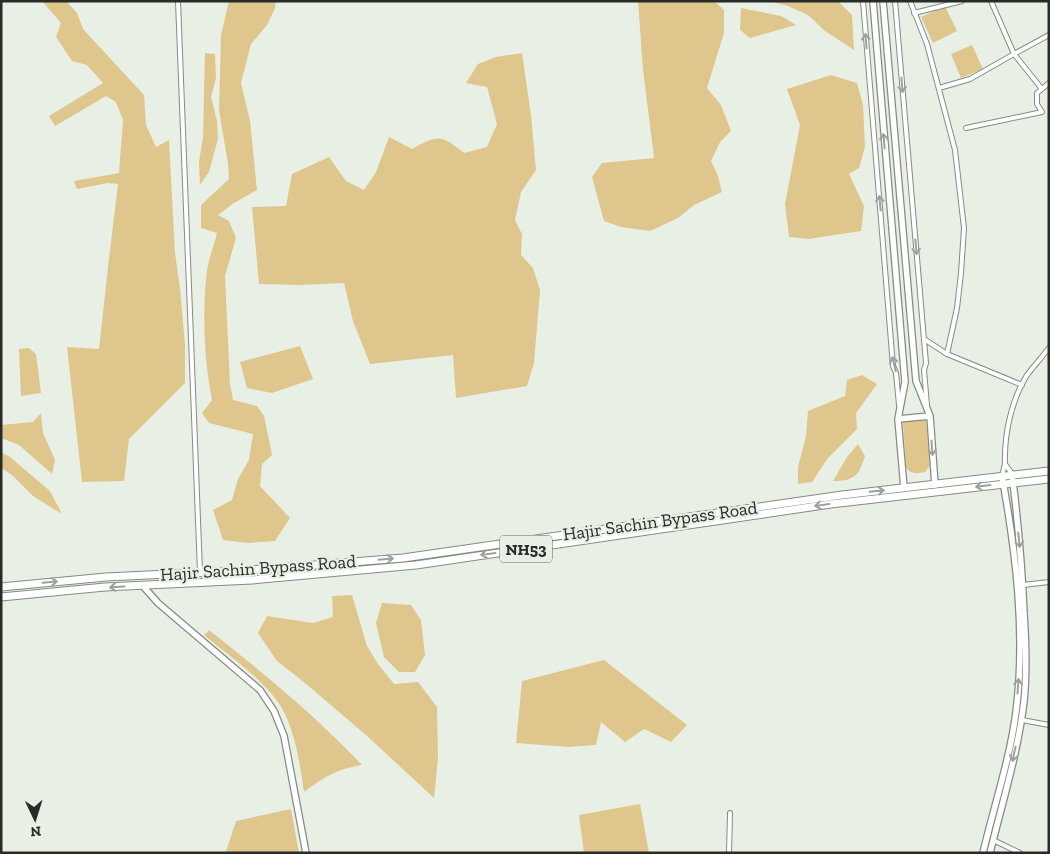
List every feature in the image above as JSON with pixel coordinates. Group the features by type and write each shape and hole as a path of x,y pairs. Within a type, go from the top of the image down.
{"highway":[{"name":"Hajir Sachin Bypass Road","path":"1,587 106,577 251,570 403,558 782,503 1049,470"},
{"name":"NH53","path":"1,596 252,580 416,565 831,504 1049,479"}],"street":[{"path":"178,1 200,572"},
{"path":"863,1 893,366 896,373 904,488"},
{"path":"873,1 904,382 899,416"},
{"path":"883,1 916,381 929,413"},
{"path":"895,1 935,485"},
{"path":"910,1 927,44 955,150 964,228 962,273 947,354"},
{"path":"914,13 962,1"},
{"path":"992,1 1014,54 1042,89"},
{"path":"939,88 970,79 1049,35"},
{"path":"966,128 1042,112 1037,104 1037,93 1049,83"},
{"path":"924,339 947,354 1022,385"},
{"path":"982,853 1013,729 1019,681 1016,573 1002,476 1014,401 1027,376 1049,348"},
{"path":"899,416 929,413"},
{"path":"990,853 1022,720 1026,659 1023,585 1013,483 1012,474 1005,464"},
{"path":"1023,585 1049,582"},
{"path":"143,586 158,603 260,690 274,711 284,736 306,853"},
{"path":"1022,720 1049,725"},
{"path":"729,853 730,813"},
{"path":"993,840 1020,853"}],"shaded area":[{"path":"42,1 66,1 77,13 83,29 144,95 146,125 156,147 169,140 175,253 185,345 185,383 129,439 124,481 82,482 67,347 99,349 118,184 108,183 77,189 74,181 119,173 123,120 116,102 106,96 55,126 49,116 103,83 87,65 72,61 56,37 61,23"},
{"path":"229,1 276,1 275,8 267,25 251,44 241,83 250,121 257,190 218,215 229,221 236,238 225,276 230,384 233,400 257,406 264,416 272,455 262,464 260,486 290,518 275,541 248,543 223,540 213,510 232,500 238,479 249,460 253,434 209,423 202,413 212,400 209,385 204,319 207,270 217,233 201,228 201,205 229,179 219,110 221,35"},
{"path":"638,1 714,1 724,10 724,33 707,88 721,105 731,131 720,142 711,161 718,176 722,192 694,205 678,218 650,231 621,227 604,221 592,177 602,163 654,158 643,70"},
{"path":"769,1 838,1 852,15 854,50 825,31 808,15 788,6"},
{"path":"945,6 957,31 933,43 921,17"},
{"path":"741,8 781,16 796,25 750,38 740,30"},
{"path":"972,45 983,69 961,78 951,54"},
{"path":"205,53 215,54 216,78 211,97 217,121 218,139 209,172 200,185 199,162 203,137"},
{"path":"522,53 531,115 536,170 521,192 515,220 522,234 521,255 533,268 540,290 534,363 527,386 456,398 453,355 370,364 353,321 344,283 259,284 252,207 286,206 292,174 329,157 346,181 364,190 376,172 389,137 412,149 434,139 449,142 464,153 487,147 497,124 487,87 466,83 478,64 496,57"},
{"path":"831,75 857,83 863,105 865,147 859,168 849,174 864,206 861,231 808,239 789,237 785,204 800,125 787,89"},
{"path":"300,346 313,379 272,393 247,388 240,362"},
{"path":"29,348 36,354 41,393 21,396 19,349"},
{"path":"862,375 877,384 856,413 857,429 828,458 812,482 798,484 798,467 806,436 808,411 845,396 847,380"},
{"path":"41,413 43,433 55,460 52,474 19,445 1,438 1,425 33,422"},
{"path":"926,420 930,465 925,472 914,473 906,467 903,422"},
{"path":"858,444 865,456 858,473 846,480 833,481 847,457"},
{"path":"1,452 10,457 50,491 62,514 33,496 12,475 1,468"},
{"path":"352,595 367,646 378,664 394,684 418,682 437,707 438,758 434,798 367,736 277,661 258,633 267,616 313,623 333,617 332,596"},
{"path":"382,603 411,605 421,620 425,655 415,672 399,672 384,657 376,623"},
{"path":"209,630 307,711 362,765 331,774 304,792 295,743 282,707 259,680 204,635"},
{"path":"604,660 687,725 671,742 644,729 625,742 601,722 596,745 569,747 516,743 522,681"},
{"path":"640,804 649,853 584,853 579,815"},
{"path":"291,809 299,853 233,853 226,851 236,821"}]}
